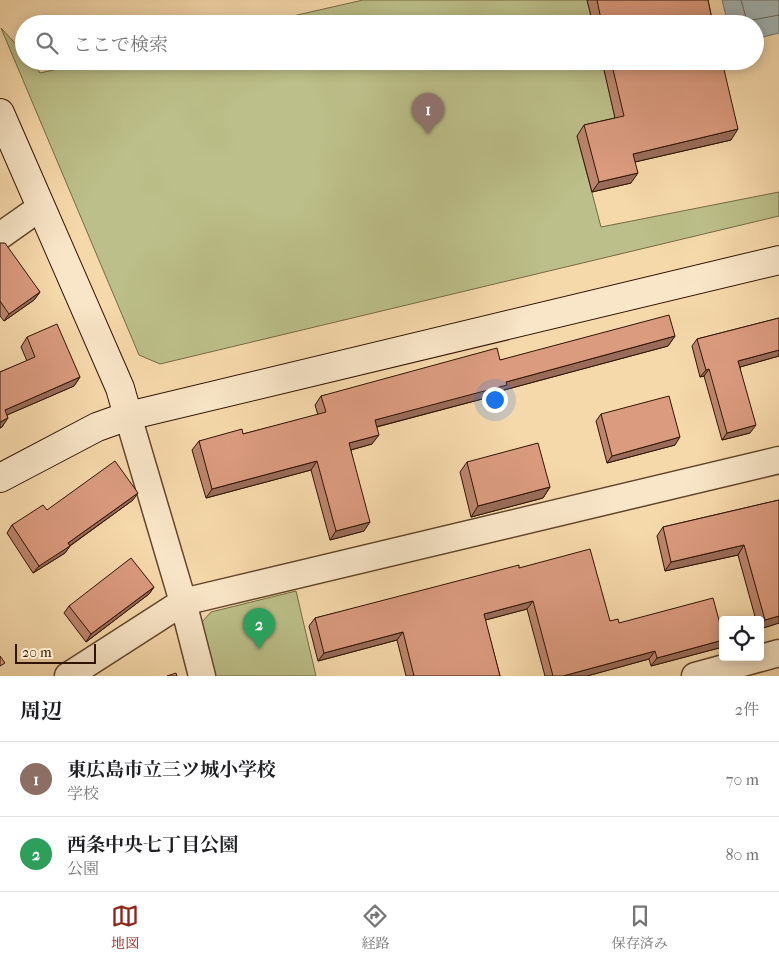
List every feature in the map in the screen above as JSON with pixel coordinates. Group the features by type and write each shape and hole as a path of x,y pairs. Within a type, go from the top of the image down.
{"street":[{"path":"0,113 120,388 183,602 202,676"},
{"path":"0,236 41,207"},
{"path":"0,478 97,427 128,416 779,260"},
{"path":"68,676 183,602 779,460"},
{"path":"695,676 779,653"}],"green space":[{"path":"363,0 587,0 591,15 297,15"},
{"path":"1,28 15,43 15,61"},
{"path":"19,70 38,70 40,73 53,70 604,70 617,126 577,136 601,227 779,192 779,216 160,364 139,355"},
{"path":"296,591 316,676 215,676 202,622 211,612"}],"water":[{"path":"722,0 779,0 779,33 764,37 764,15 726,15"}],"building":[{"path":"597,0 708,0 711,15 600,15"},
{"path":"613,70 724,70 738,129 633,154 638,173 599,182 584,125 624,116"},
{"path":"0,243 5,243 40,292 9,314 0,301"},
{"path":"669,315 675,336 506,382 507,385 375,420 379,435 349,443 370,522 336,531 317,461 212,489 199,441 242,429 243,434 326,412 321,396 497,348 500,360"},
{"path":"779,318 779,350 738,361 756,425 727,433 709,369 706,370 697,339"},
{"path":"57,324 80,377 5,410 8,418 0,422 0,372 35,357 27,337"},
{"path":"669,396 680,437 612,456 601,414"},
{"path":"538,443 550,487 478,506 467,462"},
{"path":"115,461 138,493 68,543 70,546 39,566 12,525 43,505 47,510"},
{"path":"779,500 779,616 765,620 744,545 671,562 663,527"},
{"path":"590,549 610,621 618,619 619,623 713,598 719,620 719,641 657,658 655,651 563,676 553,676 533,601 484,614 500,676 414,676 403,632 324,653 315,618 519,565 519,568"},
{"path":"131,558 154,587 91,634 69,606"},
{"path":"0,656 5,663 0,666"}],"place":[{"name":"東広島市立三ツ城小学校","path":"428,134"},
{"name":"西条中央七丁目公園","path":"259,649"}]}
